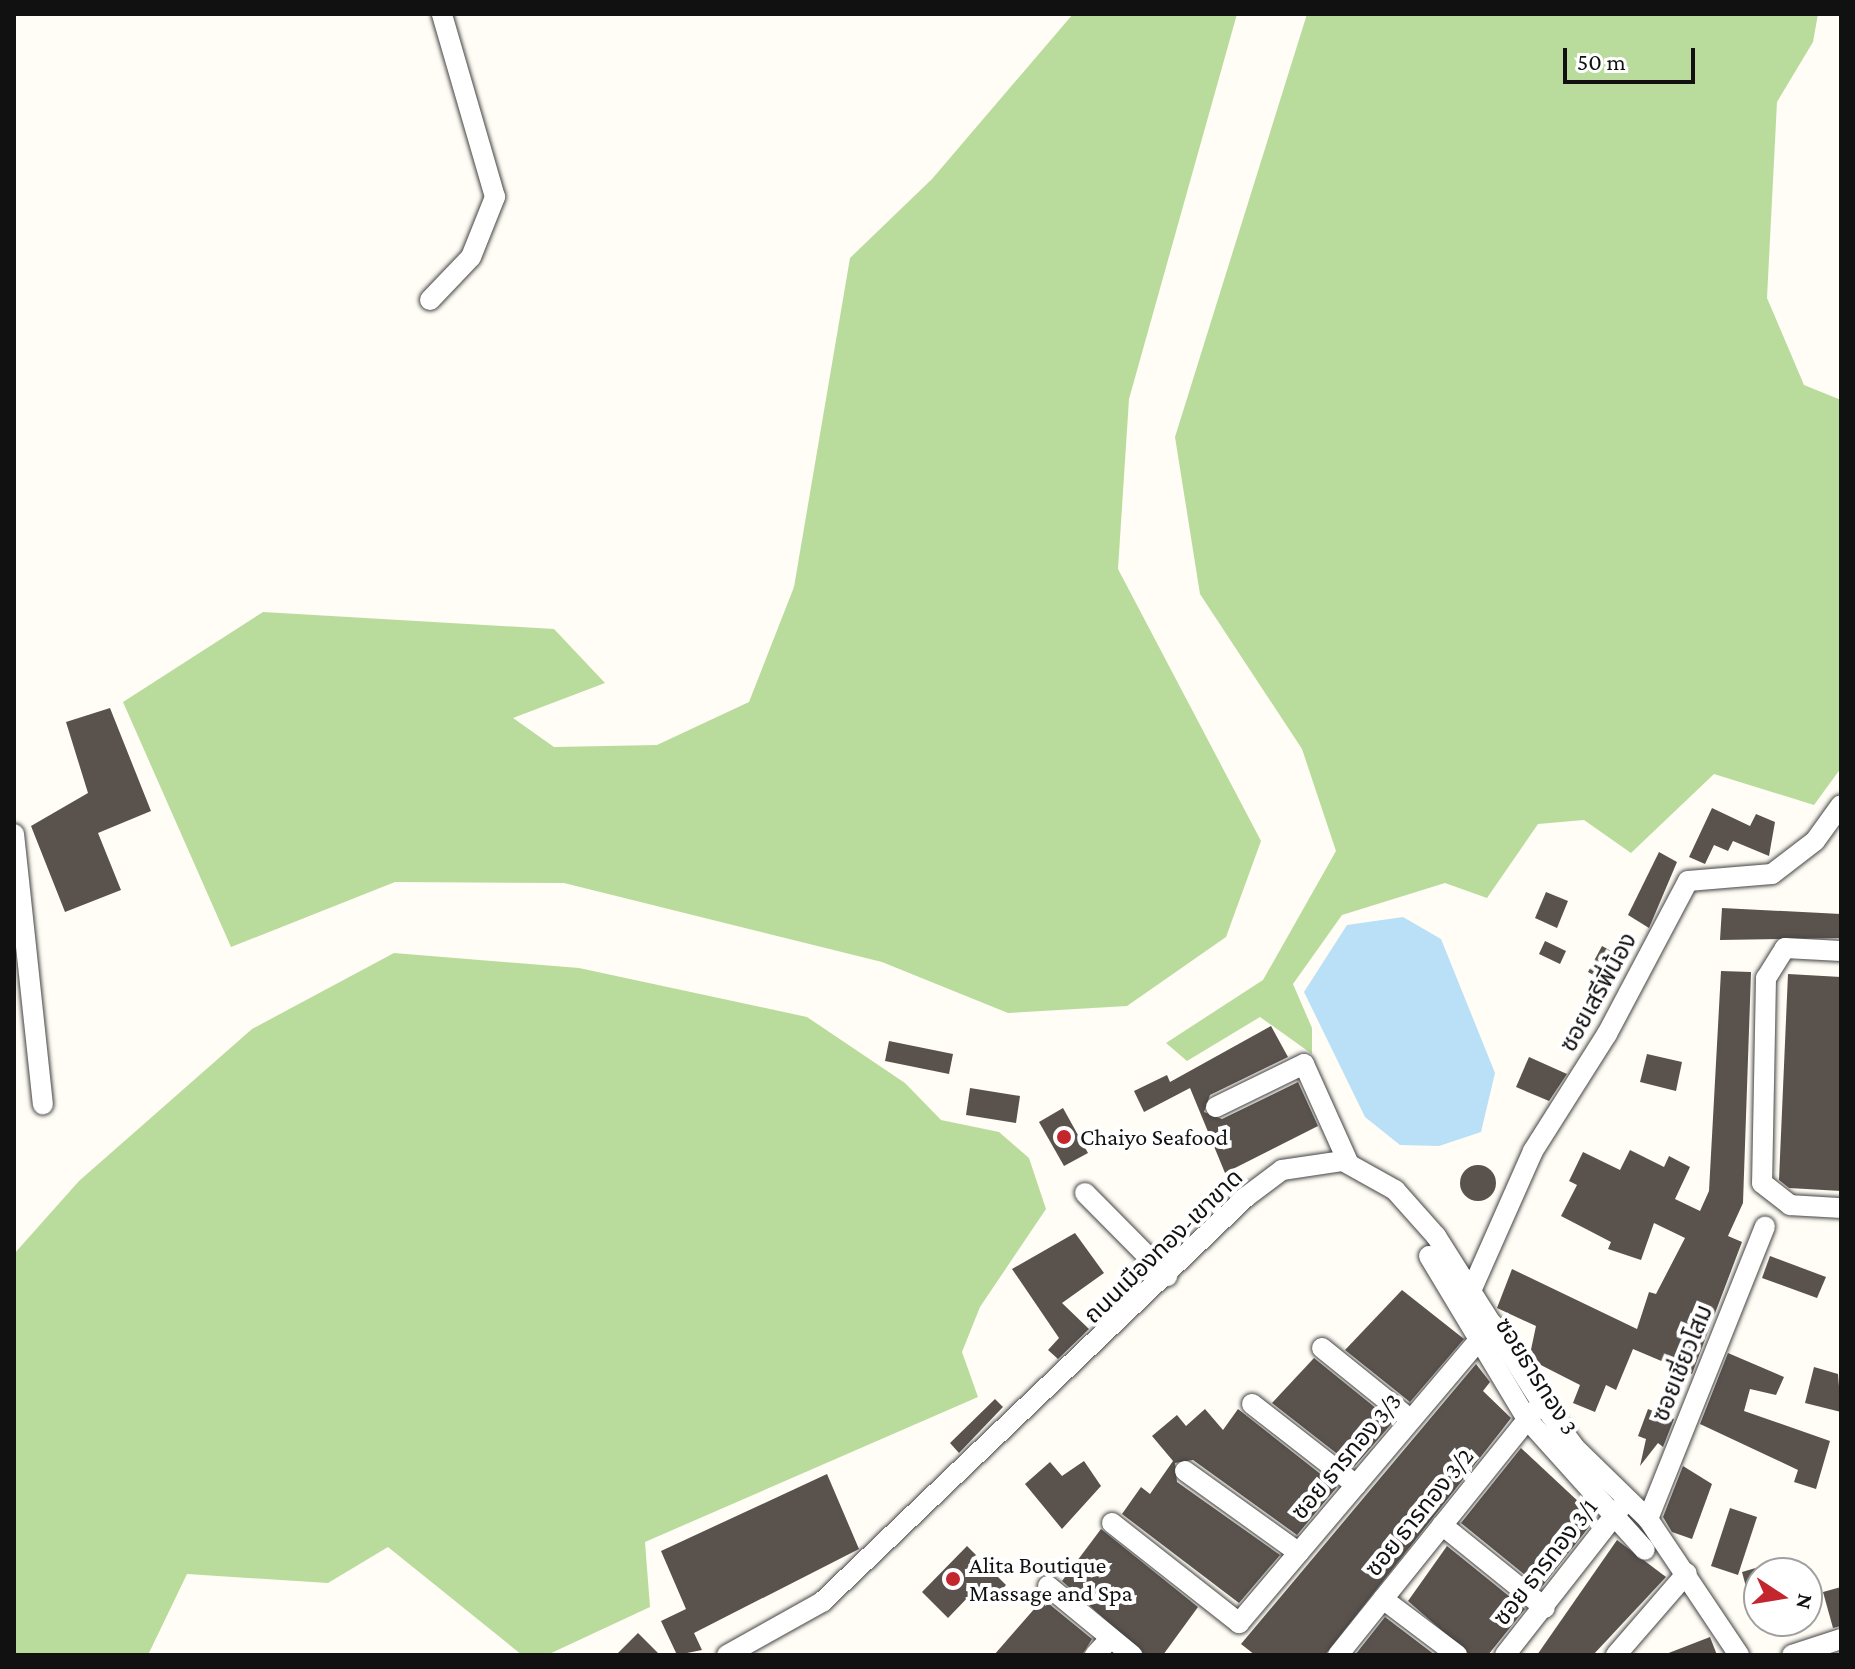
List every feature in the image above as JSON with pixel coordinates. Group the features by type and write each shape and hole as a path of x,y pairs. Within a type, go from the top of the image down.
{"street":[{"path":"430,300 471,257 495,197 442,14"},
{"name":"ซอยเสรีพี่น้อง","path":"1471,1291 1533,1151 1607,1034 1688,881 1772,874 1815,841 1841,805"},
{"path":"14,834 20,948 43,1104"},
{"path":"1841,951 1785,948 1766,978 1762,1183 1790,1205 1841,1208"},
{"path":"1216,1107 1304,1064 1348,1162 1395,1190 1471,1291 1488,1330 1620,1510 1648,1519 1739,1655"},
{"name":"ถนนเมืองทอง-เขาขาด","path":"727,1655 822,1602 1282,1170 1348,1162"},
{"path":"1085,1193 1167,1276"},
{"name":"ซอยเชี่ยวโสม","path":"1648,1519 1765,1226"},
{"name":"ซอยธารทอง 3","path":"1429,1256 1488,1330 1527,1419 1620,1510 1645,1550"},
{"name":"ซอย ธารทอง 3/3","path":"1112,1523 1239,1623 1488,1330"},
{"path":"1322,1348 1410,1419"},
{"name":"ซอย ธารทอง 3/2","path":"1338,1655 1541,1402"},
{"path":"1252,1404 1356,1485"},
{"path":"1185,1471 1299,1553"},
{"name":"ซอย ธารทอง 3/1","path":"1505,1655 1620,1510"},
{"path":"1442,1525 1545,1608"},
{"path":"1616,1655 1687,1573"},
{"path":"1048,1586 1132,1655"},
{"path":"1383,1599 1457,1655"},
{"path":"1095,1655 1111,1638"},
{"path":"1792,1655 1841,1639"}],"green space":[{"path":"1073,14 1237,14 1129,399 1118,569 1261,841 1226,937 1127,1006 1008,1013 882,962 564,883 395,882 231,947 123,702 263,612 554,629 605,683 513,718 554,747 657,745 749,702 794,587 850,258 932,179"},
{"path":"1307,14 1818,14 1813,42 1777,102 1767,298 1804,385 1841,400 1841,768 1814,805 1714,774 1631,853 1584,820 1538,824 1487,898 1445,883 1342,915 1293,984 1312,1028 1312,1054 1260,1017 1187,1061 1166,1043 1263,980 1336,851 1302,749 1200,594 1175,437"},
{"path":"394,953 579,968 807,1017 905,1083 941,1120 999,1132 1029,1158 1046,1209 980,1307 962,1352 978,1397 645,1542 650,1607 547,1655 522,1655 388,1547 328,1583 187,1574 148,1655 14,1655 14,1254 79,1181 252,1029"}],"water":[{"path":"1403,917 1441,939 1495,1073 1481,1132 1439,1146 1400,1145 1365,1117 1304,992 1347,925"}],"building":[{"path":"110,708 151,811 98,833 121,890 65,912 31,826 88,793 66,722"},
{"path":"1712,808 1750,826 1756,814 1775,822 1769,856 1733,841 1728,851 1714,845 1705,864 1689,857"},
{"path":"1659,852 1677,862 1649,928 1628,915"},
{"path":"1546,892 1568,901 1557,928 1535,918"},
{"path":"1722,908 1841,914 1841,938 1720,940"},
{"path":"1545,941 1566,951 1560,964 1539,954"},
{"path":"1618,943 1631,951 1612,985 1588,972 1602,946 1613,952"},
{"path":"1721,971 1751,972 1743,1203 1728,1236 1742,1242 1692,1374 1633,1349 1616,1390 1606,1385 1595,1412 1573,1403 1580,1385 1529,1359 1536,1326 1497,1308 1512,1269 1637,1329 1649,1292 1656,1294 1685,1238 1654,1223 1641,1260 1608,1249 1611,1242 1561,1216 1577,1185 1569,1181 1583,1152 1620,1170 1630,1150 1664,1167 1669,1156 1690,1167 1675,1199 1700,1211 1709,1191"},
{"path":"1788,974 1841,977 1841,1191 1789,1188 1779,1180"},
{"path":"1271,1026 1288,1057 1210,1095 1204,1112 1222,1119 1298,1082 1318,1126 1225,1173 1190,1088 1144,1112 1134,1091 1167,1075 1170,1082"},
{"path":"889,1041 953,1054 949,1074 885,1061"},
{"path":"1647,1054 1682,1062 1676,1091 1640,1082"},
{"path":"1529,1057 1567,1074 1549,1101 1516,1087"},
{"path":"970,1088 1020,1096 1016,1123 966,1115"},
{"name":"Chaiyo Seafood","path":"1063,1108 1088,1153 1064,1166 1039,1122"},
{"path":"1478,1165 1491,1170 1496,1183 1491,1196 1478,1201 1465,1196 1460,1183 1465,1170"},
{"path":"1075,1233 1104,1273 1062,1303 1089,1329 1058,1359 1048,1350 1059,1338 1012,1269"},
{"path":"1770,1256 1826,1277 1817,1298 1762,1278"},
{"path":"1402,1290 1464,1339 1410,1402 1345,1350"},
{"path":"1728,1353 1784,1377 1776,1395 1750,1389 1744,1411 1830,1441 1816,1489 1794,1482 1798,1470 1700,1424"},
{"path":"1314,1358 1393,1422 1354,1467 1272,1403"},
{"path":"1476,1364 1490,1382 1483,1391 1511,1418 1325,1655 1255,1655 1241,1644"},
{"path":"1814,1367 1838,1374 1841,1412 1805,1403"},
{"path":"995,1399 1003,1407 959,1453 950,1443"},
{"path":"1205,1409 1223,1430 1238,1409 1337,1487 1297,1535 1193,1460 1175,1463 1177,1482 1280,1555 1239,1603 1122,1514 1141,1487 1150,1494 1173,1461 1152,1436 1177,1415 1186,1426"},
{"path":"1648,1409 1674,1419 1663,1447 1658,1443 1640,1466 1646,1439 1638,1436"},
{"path":"1521,1448 1596,1518 1541,1588 1461,1523"},
{"path":"1084,1461 1101,1486 1062,1529 1025,1484 1050,1462 1062,1476"},
{"path":"1683,1466 1712,1484 1692,1539 1672,1532 1663,1517"},
{"path":"827,1474 859,1549 694,1633 702,1650 677,1655 661,1621 686,1609 661,1551"},
{"path":"1730,1508 1757,1517 1738,1575 1711,1566"},
{"path":"1101,1529 1198,1607 1163,1655 1145,1655 1062,1581"},
{"path":"1617,1540 1666,1577 1593,1655 1537,1655"},
{"path":"967,1546 1006,1585 987,1605 973,1592 948,1618 922,1592"},
{"path":"1447,1546 1525,1609 1488,1655 1470,1655 1408,1601"},
{"path":"1841,1587 1841,1626 1833,1628 1823,1592"},
{"path":"1043,1599 1092,1639 1082,1655 994,1655"},
{"path":"1385,1617 1435,1655 1355,1655"},
{"path":"638,1633 660,1655 616,1655"},
{"path":"1710,1637 1717,1655 1666,1655 1666,1654"}],"place":[{"name":"Chaiyo Seafood","path":"1064,1137"},
{"name":"Alita Boutique Massage and Spa","path":"953,1579"}]}
